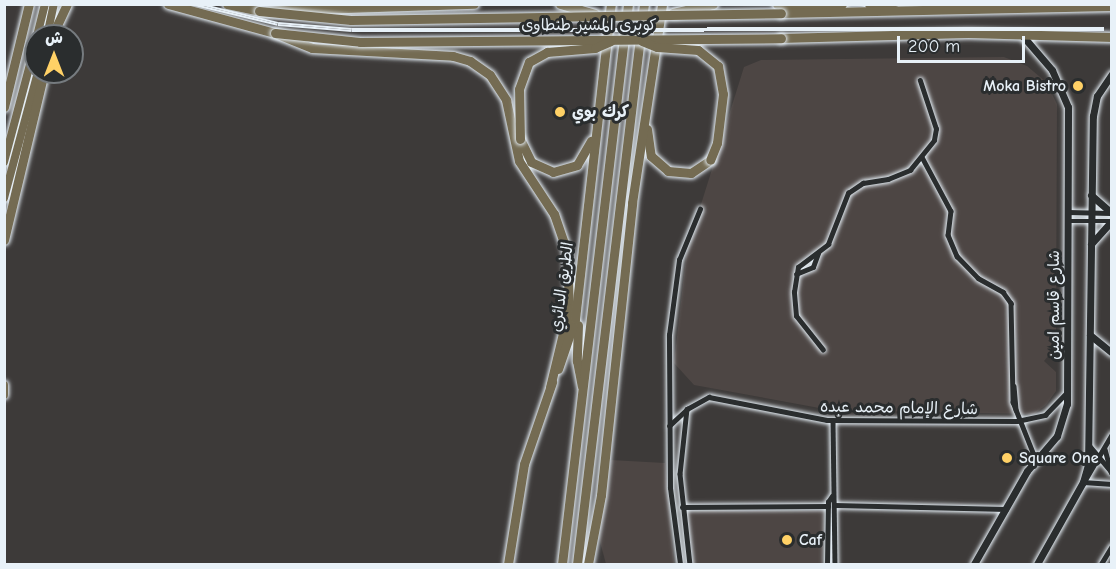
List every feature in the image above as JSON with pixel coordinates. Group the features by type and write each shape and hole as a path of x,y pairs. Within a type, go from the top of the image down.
{"highway":[{"path":"4,106 7,84 29,4"},
{"path":"168,4 275,33 292,43 332,51 459,57 481,67 498,84 507,105 519,161 554,214 567,251 569,308 550,387"},
{"path":"227,4 259,11 474,4"},
{"path":"560,4 595,14"},
{"name":"الطريق الدائري","path":"508,564 524,464 550,387 570,342 611,4"},
{"name":"الطريق الدائري","path":"562,564 628,4"},
{"path":"577,564 644,4"},
{"path":"589,563 601,495 646,105 662,4"},
{"path":"673,13 712,4"},
{"path":"777,4 842,4"},
{"path":"869,4 903,13 985,7 1112,6"},
{"path":"57,24 66,5"},
{"name":"كوبرى المشير طنطاوى","path":"259,11 351,20 673,13 903,13"},
{"name":"كوبرى المشير طنطاوى","path":"275,33 360,42 1021,34 1112,37"},
{"path":"599,106 588,151 570,169 553,172 537,167 528,158 520,138 519,89 529,62 547,52 595,48 613,40"},
{"path":"640,40 657,47 698,50 718,66 723,99 717,143 710,160 686,174 660,166 648,147 646,105"},
{"path":"4,240 41,84"},
{"path":"576,305 578,367 584,391"}],"main road":[{"path":"41,24 45,4"},
{"path":"50,24 54,4"},
{"name":"شارع قاسم امين","path":"974,564 1036,460 1060,430 1068,390 1067,101 1052,70 1021,34"},
{"path":"1040,562 1083,482 1089,444 1093,111 1099,92 1112,74"},
{"path":"4,162 24,84"},
{"path":"4,198 35,84"},
{"path":"1091,195 1112,213"},
{"path":"1090,244 1112,221"},
{"path":"1090,335 1112,353"},
{"path":"4,385 4,395"}],"street":[{"path":"823,350 796,316 796,274 802,261 818,253 829,242 848,193 863,183 904,173 922,157 936,132 920,81"},
{"path":"922,157 951,211 948,235 957,256 973,274 1003,292 1011,303 1012,383 1017,421 1032,442 1036,460"},
{"path":"680,564 670,461 669,347 675,280 686,240 700,209"},
{"path":"1068,212 1112,213"},
{"path":"1068,220 1112,221"},
{"path":"796,274 813,267 818,253"},
{"name":"شارع الإمام محمد عبده","path":"669,426 687,409 703,399 716,397 833,421 1017,421 1045,415 1068,390"},
{"path":"687,409 681,462 682,507 690,564"},
{"path":"833,421 832,496 835,506 835,564"},
{"path":"1083,482 1112,434"},
{"path":"1089,444 1098,460 1111,472"},
{"path":"1104,447 1111,472"},
{"path":"670,461 681,462"},
{"path":"1083,482 1112,484"},
{"path":"827,564 828,507 832,496"},
{"path":"835,506 1006,508"},
{"path":"682,507 828,507"},
{"path":"1101,564 1112,546"}],"shaded area":[{"path":"1004,57 1027,66 1046,82 1057,104 1056,347 1044,361 1056,372 1056,391 1046,405 1034,414 830,410 694,385 674,363 687,249 744,67 761,60"},
{"path":"611,460 665,463 674,564 606,564 599,538"},
{"path":"686,511 824,511 822,564 694,564"}],"railway":[{"path":"195,4 278,24 352,30 1104,29"}],"place":[{"name":"Moka Bistro","path":"1078,86"},
{"name":"كرك بوي","path":"560,112"},
{"name":"Square One","path":"1007,458"},
{"name":"Caf","path":"787,540"}]}
